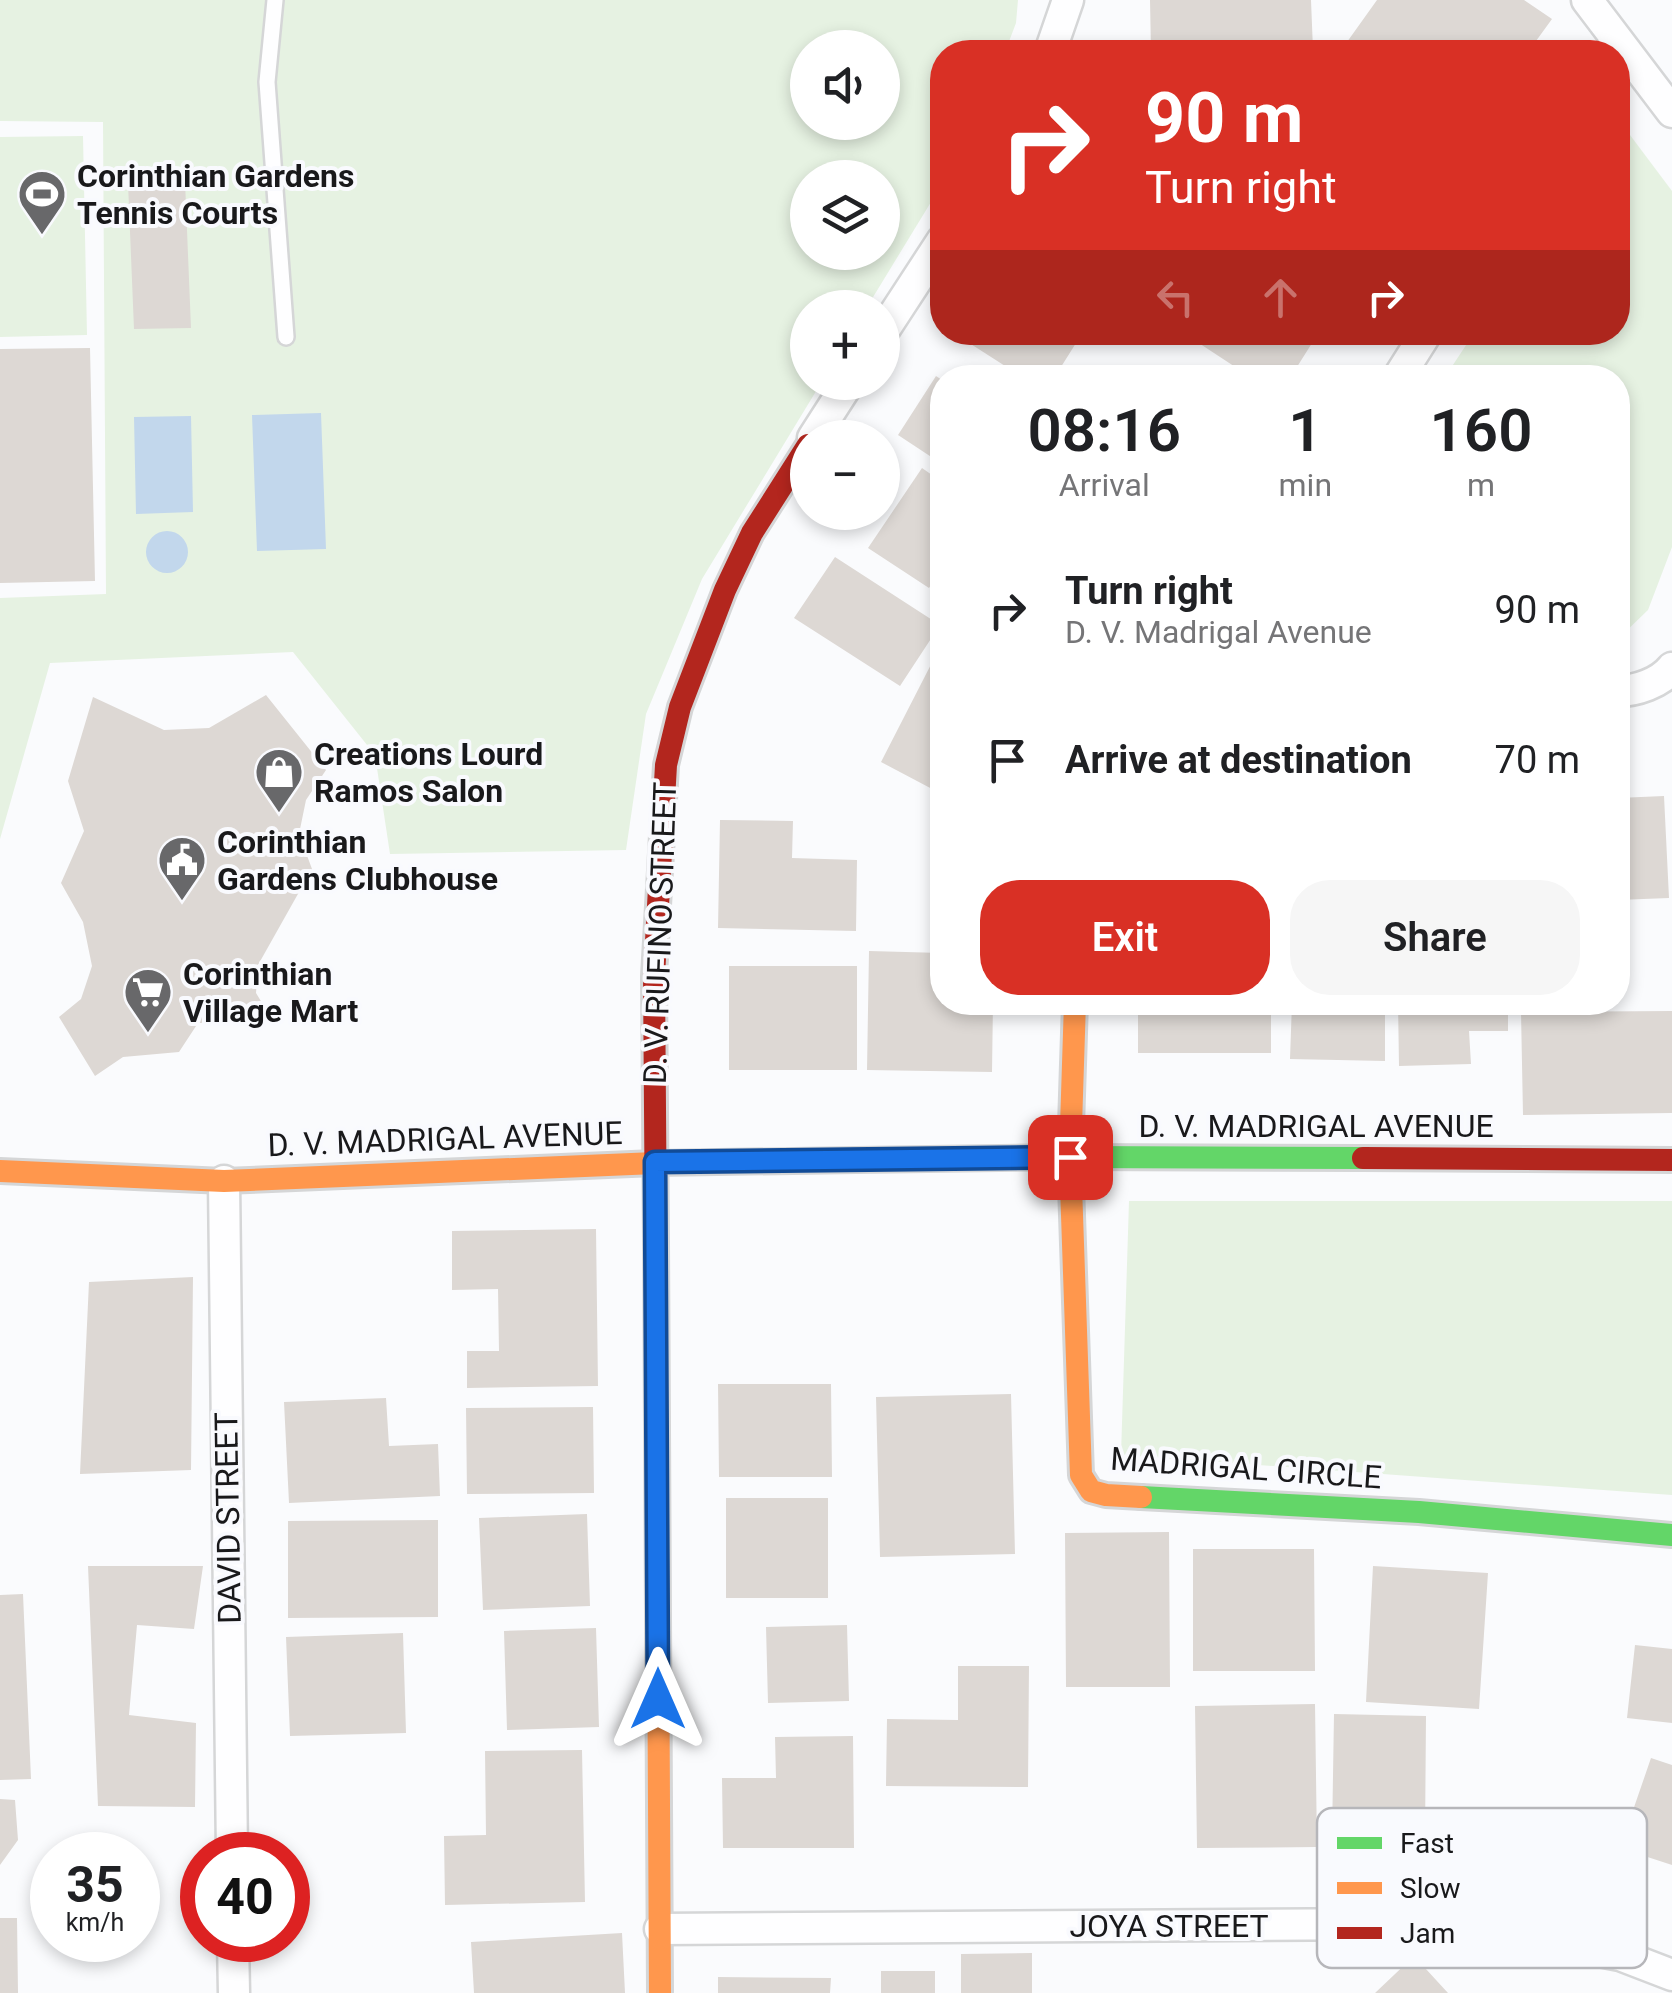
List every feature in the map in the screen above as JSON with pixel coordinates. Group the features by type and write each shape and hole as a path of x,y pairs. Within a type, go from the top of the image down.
{"street":[{"path":"1054,40 1068,0"},
{"path":"1587,0 1608,40"},
{"path":"1630,66 1672,112"},
{"path":"900,305 930,259"},
{"name":"D. V. RUFINO STREET","path":"660,1993 654,976 666,764 680,707 724,590 752,532 790,474"},
{"path":"1630,691 1666,676 1672,668"},
{"path":"1070,1157 1075,1015"},
{"name":"D. V. MADRIGAL AVENUE","path":"0,1171 224,1181 655,1162 1070,1157 1672,1160"},
{"name":"MADRIGAL CIRCLE","path":"1070,1157 1081,1475 1090,1491 1419,1512 1672,1535"},
{"name":"DAVID STREET","path":"224,1181 232,1832"},
{"name":"JOYA STREET","path":"660,1929 1317,1925"},
{"path":"233,1962 234,1993"},
{"name":"JOYA STREET","path":"1647,1965 1672,1975"}],"lane":[{"path":"275,0 267,82 286,337"}],"green space":[{"path":"0,0 1018,0 1010,40 930,40 930,204 900,253 900,160 790,160 790,270 890,270 877,290 790,290 790,400 811,400 799,420 790,420 790,434 702,579 646,714 626,850 390,854 375,755 293,652 50,663 0,839 0,598 106,594 103,122 0,121"},
{"path":"1630,135 1672,191 1672,547 1648,610 1630,627 1630,365 1453,365 1466,345 1630,345"},
{"name":"Corinthian Gardens Tennis Courts","path":"83,136 87,335 0,337 0,137"},
{"path":"1129,1201 1672,1201 1672,1495 1121,1455"}],"water":[{"path":"321,413 326,549 257,551 252,415"},
{"path":"191,416 193,512 136,514 134,417"},
{"path":"167,531 182,537 188,552 182,567 167,573 152,567 146,552 152,537"}],"building":[{"path":"1150,0 1311,0 1313,40 1151,40"},
{"path":"1377,0 1524,0 1552,19 1537,40 1348,40"},
{"path":"185,181 191,328 134,329 128,183"},
{"path":"972,345 1075,345 1062,365 1004,365"},
{"path":"1202,345 1311,345 1298,365 1232,365"},
{"path":"90,348 95,581 0,583 0,349"},
{"path":"930,385 930,456 900,436 900,432"},
{"path":"922,468 930,474 929,588 868,548 880,530 900,530 900,501"},
{"path":"835,557 930,619 930,640 900,686 794,618"},
{"path":"930,666 930,788 881,762"},
{"name":"Corinthian Gardens Clubhouse","path":"266,695 326,770 306,800 299,834 312,869 258,965 256,993 273,1021 198,1023 179,1052 123,1057 95,1076 59,1017 81,999 92,966 83,922 61,883 84,831 68,781 93,697 164,730 209,728"},
{"path":"1664,796 1669,898 1630,900 1630,797"},
{"path":"720,820 793,821 792,858 857,860 856,931 718,928"},
{"path":"869,951 930,953 930,1015 993,1015 992,1072 867,1070"},
{"path":"729,966 857,966 857,1070 729,1070"},
{"path":"1630,1011 1672,1011 1672,1113 1523,1115 1521,1015 1630,1015"},
{"path":"1138,1015 1271,1015 1271,1053 1138,1053"},
{"path":"1292,1015 1385,1015 1385,1061 1290,1059"},
{"path":"1398,1015 1508,1015 1508,1031 1469,1031 1471,1064 1399,1066"},
{"path":"596,1229 598,1386 467,1388 467,1351 499,1351 498,1289 452,1290 452,1231"},
{"path":"193,1277 191,1470 80,1474 89,1282"},
{"path":"718,1384 831,1384 832,1477 719,1477"},
{"path":"1011,1394 1015,1554 880,1557 876,1397"},
{"path":"386,1398 389,1446 438,1444 440,1496 289,1503 284,1402"},
{"path":"593,1407 594,1493 467,1494 466,1408"},
{"path":"726,1498 828,1498 828,1598 726,1598"},
{"path":"587,1514 590,1606 483,1610 479,1518"},
{"path":"438,1520 438,1617 288,1618 288,1521"},
{"path":"1169,1532 1170,1687 1066,1687 1065,1533"},
{"path":"1193,1549 1314,1549 1315,1671 1193,1671"},
{"path":"88,1566 203,1566 194,1629 137,1625 129,1715 196,1723 195,1807 98,1806"},
{"path":"1373,1566 1488,1573 1479,1709 1366,1702"},
{"path":"23,1594 31,1779 0,1780 0,1595"},
{"path":"847,1625 849,1701 768,1703 766,1627"},
{"path":"596,1628 599,1727 507,1730 504,1631"},
{"path":"403,1633 406,1733 290,1736 286,1637"},
{"path":"1635,1645 1672,1649 1672,1723 1627,1718"},
{"path":"958,1666 1029,1666 1028,1787 886,1786 887,1719 958,1720"},
{"path":"1315,1704 1317,1847 1197,1848 1195,1706"},
{"path":"1334,1714 1426,1716 1425,1808 1332,1808"},
{"path":"853,1736 854,1848 723,1848 722,1778 776,1778 775,1737"},
{"path":"582,1750 585,1902 445,1905 444,1836 486,1835 485,1751"},
{"path":"1651,1758 1672,1765 1672,1865 1647,1857 1647,1808 1634,1808"},
{"path":"0,1799 15,1800 18,1840 0,1865"},
{"path":"0,1918 17,1918 18,1993 0,1993"},
{"path":"622,1933 625,1993 474,1993 471,1942"},
{"path":"1032,1953 1032,1993 961,1993 961,1954"},
{"path":"1401,1968 1425,1968 1448,1993 1375,1993"},
{"path":"881,1971 935,1971 935,1993 881,1993"},
{"path":"718,1977 831,1978 830,1993 718,1993"}],"traffic: fast":[{"path":"856,1160 1363,1158"},
{"path":"1141,1497 1419,1512 1672,1535"}],"traffic: slow":[{"path":"1075,1015 1070,1157 1081,1475 1091,1491 1141,1497"},
{"path":"0,1171 224,1181 655,1163 856,1160"},
{"path":"656,1241 660,1993"}],"traffic: jam":[{"path":"656,1241 654,976 666,765 680,707 725,590 752,533 790,473"},
{"path":"1363,1158 1672,1160"}],"place":[{"name":"Corinthian Gardens Tennis Courts","path":"42,236"},
{"name":"Creations Lourd Ramos Salon","path":"279,814"},
{"name":"Corinthian Gardens Clubhouse","path":"182,902"},
{"name":"Corinthian Village Mart","path":"148,1034"}],"route":[{"path":"658,1699 655,1162 1070,1157"}]}
